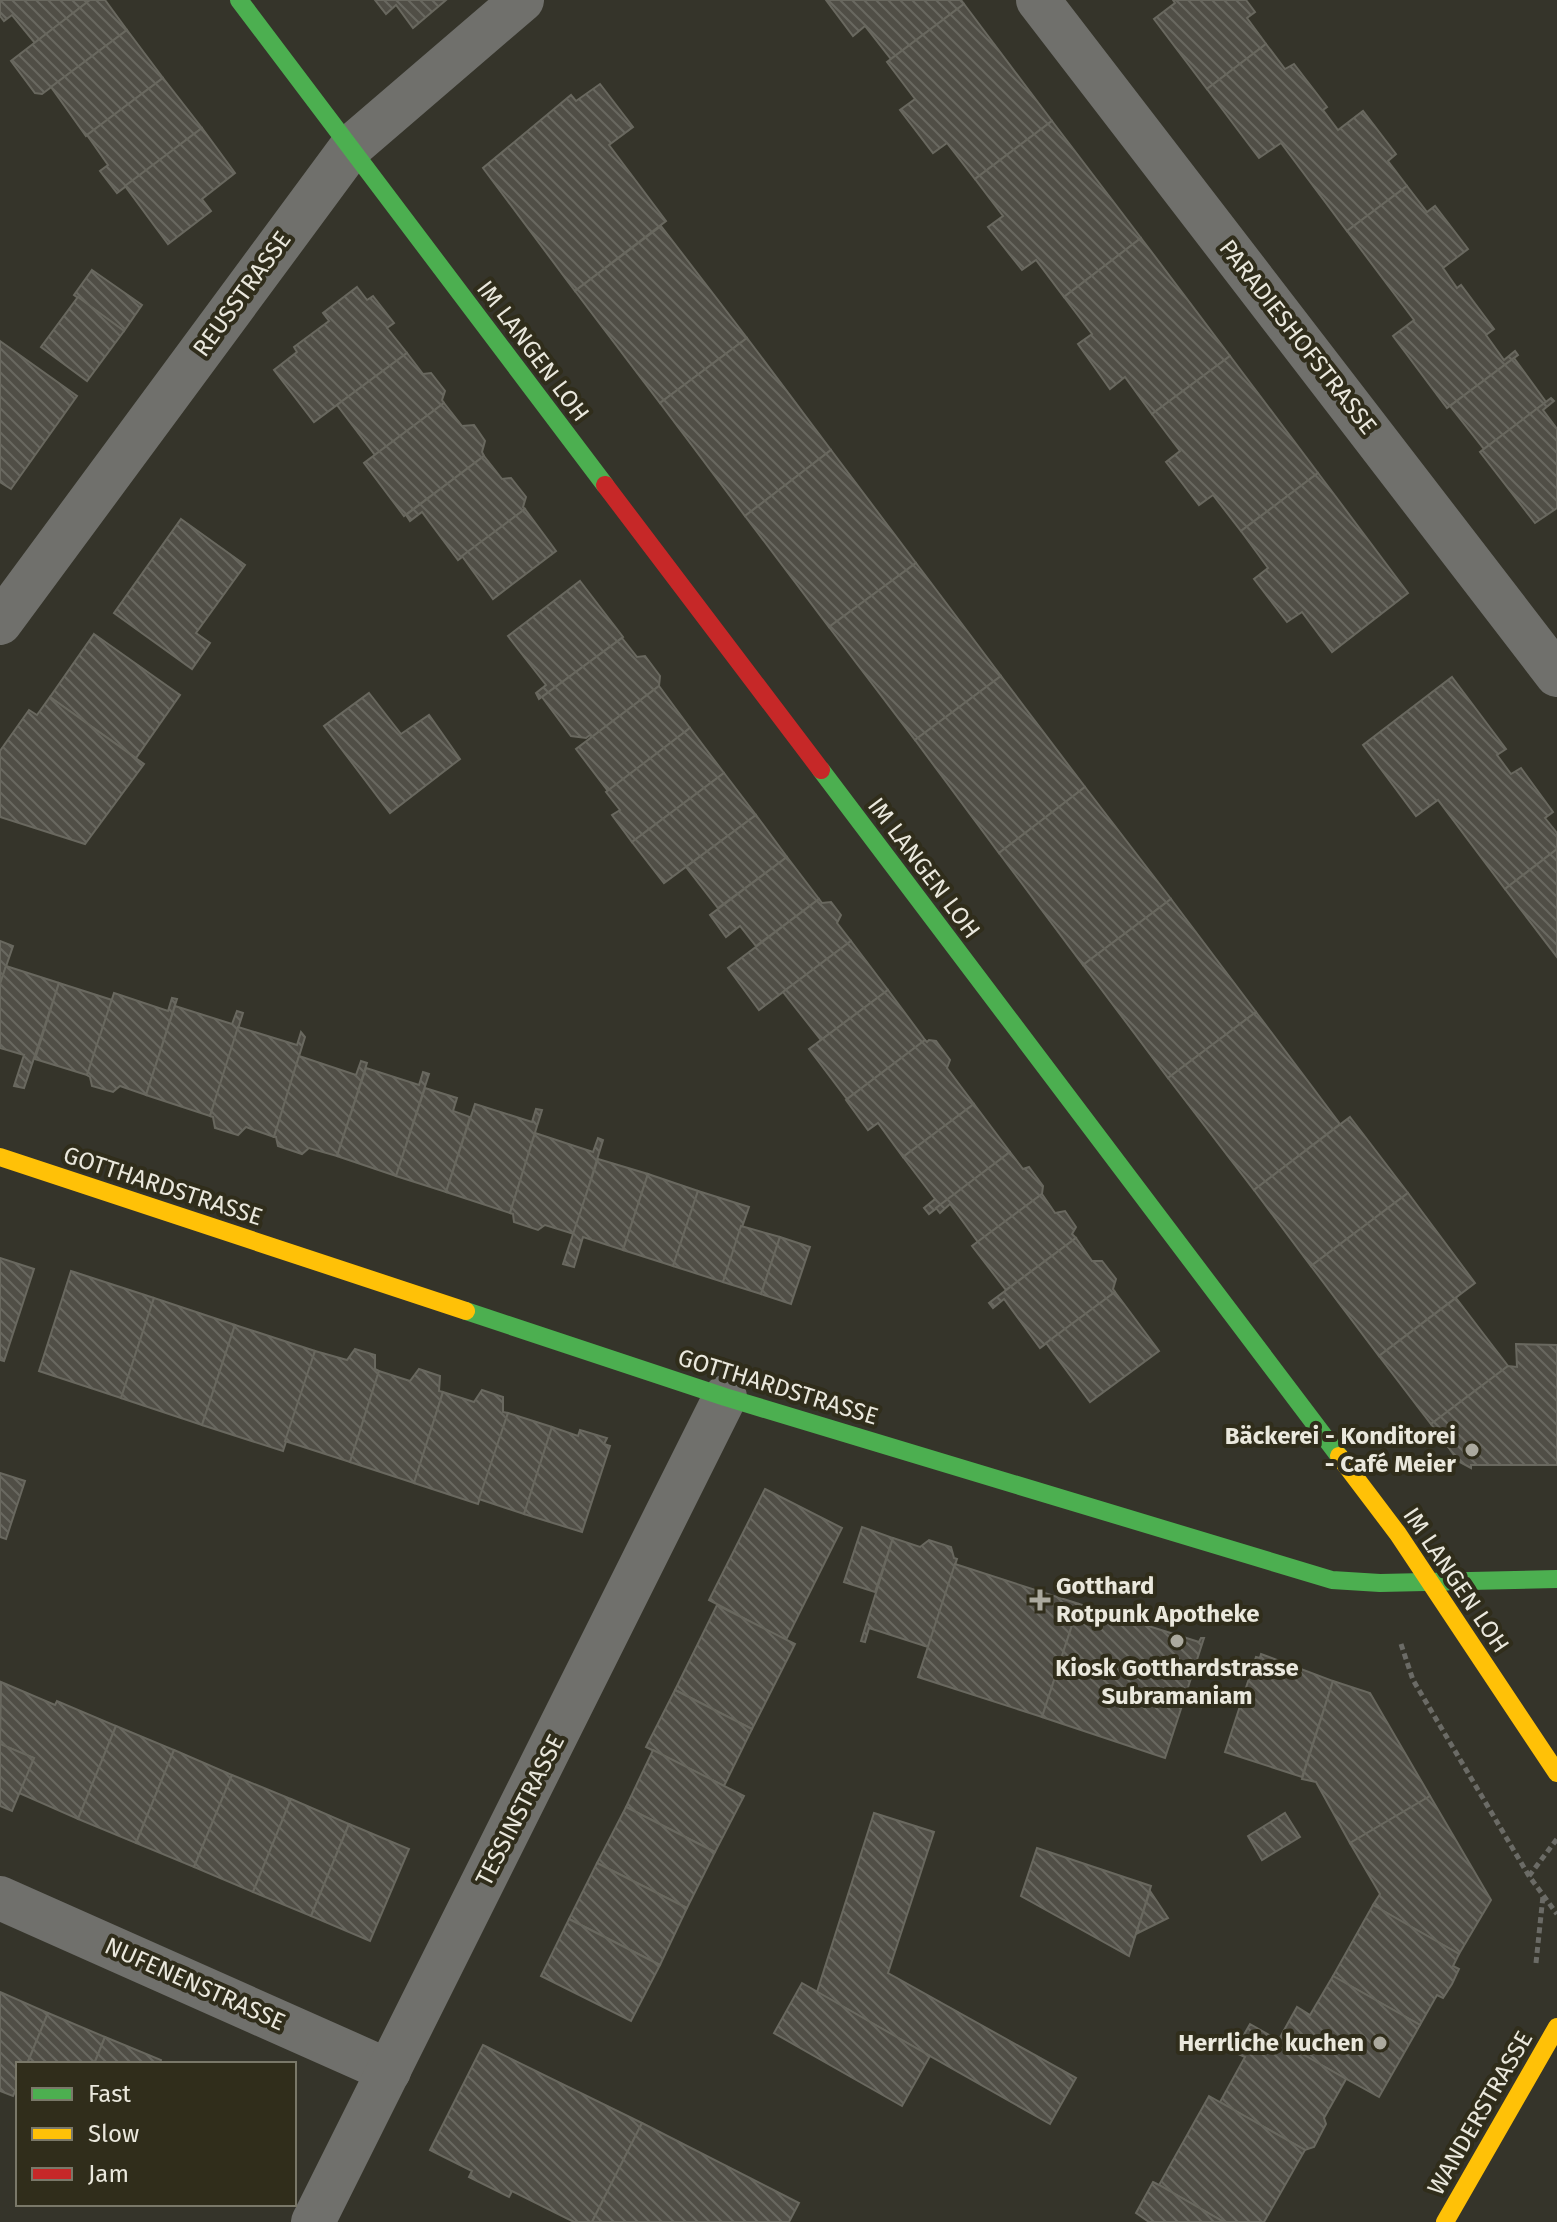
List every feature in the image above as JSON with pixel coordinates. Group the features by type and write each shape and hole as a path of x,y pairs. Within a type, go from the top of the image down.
{"street":[{"name":"IM LANGEN LOH","path":"239,0 1398,1534 1557,1773"},
{"name":"REUSSTRASSE","path":"7,598 352,146 522,0"},
{"name":"PARADIESHOFSTRASSE","path":"1038,0 1557,675"},
{"name":"GOTTHARDSTRASSE","path":"0,1157 725,1397 1332,1580 1380,1583 1557,1579"},
{"name":"TESSINSTRASSE","path":"313,2222 725,1397"},
{"name":"NUFENENSTRASSE","path":"0,1898 389,2071"},
{"name":"WANDERSTRASSE","path":"1445,2222 1557,2027"}],"path":[{"path":"1380,1583 1413,1680 1529,1876 1557,1914"},
{"path":"1529,1876 1557,1839"},
{"path":"1536,1963 1543,1895"}],"building":[{"path":"0,0 90,0 35,43 12,15 4,21 0,16"},
{"path":"90,0 105,0 127,30 42,94 35,93 11,61"},
{"path":"375,0 446,0 413,28 396,5 386,14"},
{"path":"826,0 961,0 964,4 891,59 865,26 853,36"},
{"path":"1173,0 1246,0 1255,12 1247,18 1266,44 1207,89 1154,19 1175,3"},
{"path":"964,4 1052,121 975,179 947,143 933,153 900,110 915,99 887,62"},
{"path":"127,30 163,78 86,136 51,87"},
{"path":"1266,44 1285,69 1294,64 1327,107 1323,110 1338,130 1363,111 1396,154 1388,161 1407,186 1347,231 1281,143 1259,158 1207,89"},
{"path":"163,78 202,128 117,193 100,171 108,165 87,135"},
{"path":"600,84 633,127 609,145 666,221 575,291 483,168 571,95 576,101"},
{"path":"1052,121 1141,238 1064,297 1036,260 1022,270 988,227 1003,216 975,179"},
{"path":"202,128 235,173 202,199 211,211 168,244 125,186"},
{"path":"1407,186 1427,212 1435,206 1468,249 1443,268 1457,288 1461,285 1494,329 1486,335 1504,360 1515,351 1518,355 1447,408 1393,336 1414,320 1347,231"},
{"path":"661,226 747,338 660,403 575,291"},
{"path":"1141,238 1230,356 1152,414 1125,377 1110,389 1078,344 1092,334 1064,297"},
{"path":"92,270 142,305 124,331 74,295"},
{"path":"357,287 367,300 373,296 394,323 387,328 407,353 314,422 274,370 297,352 294,347 329,321 323,313"},
{"path":"78,297 124,331 87,381 41,347"},
{"path":"747,338 831,450 745,516 660,403"},
{"path":"0,341 77,396 11,489 0,482"},
{"path":"407,353 423,374 431,373 445,391 444,403 375,455 337,405"},
{"path":"1230,356 1318,473 1241,531 1213,495 1199,505 1166,462 1180,451 1152,414"},
{"path":"1514,358 1546,402 1484,449 1450,406"},
{"path":"1551,398 1554,401 1543,410 1557,429 1557,508 1535,523 1480,452"},
{"path":"444,403 462,426 474,425 485,441 484,456 404,516 364,463"},
{"path":"831,450 916,563 829,627 745,516"},
{"path":"484,456 502,479 511,478 526,497 525,509 458,560 422,512 410,521 406,515"},
{"path":"1318,473 1408,593 1332,652 1302,612 1287,622 1254,579 1268,568 1241,531"},
{"path":"525,509 556,551 493,599 462,556"},
{"path":"181,519 245,565 196,633 210,643 192,669 114,613"},
{"path":"916,563 1001,676 915,740 829,627"},
{"path":"580,581 623,637 539,699 536,693 546,685 508,636"},
{"path":"94,634 180,695 136,758 50,697"},
{"path":"622,638 637,657 645,656 660,676 659,686 592,737 571,736 542,697"},
{"path":"1001,676 1085,787 999,853 915,740"},
{"path":"1452,677 1506,749 1497,755 1511,774 1521,768 1553,812 1545,818 1557,833 1557,849 1505,889 1438,800 1416,816 1363,745"},
{"path":"659,686 690,728 608,791 576,749"},
{"path":"369,693 401,734 429,715 460,759 390,813 324,726"},
{"path":"50,697 144,764 85,844 0,817 0,751 29,710 37,715"},
{"path":"690,728 724,773 632,842 612,815 620,810 606,792"},
{"path":"724,773 756,815 664,883 632,842"},
{"path":"1085,787 1171,899 1083,965 999,853"},
{"path":"756,815 787,857 718,908 686,867"},
{"path":"1557,849 1557,957 1505,889"},
{"path":"787,857 819,899 756,946 740,926 726,937 710,915"},
{"path":"819,899 822,903 831,902 841,915 837,923 851,941 759,1010 728,968"},
{"path":"1171,899 1256,1012 1168,1078 1083,965"},
{"path":"0,941 13,946 0,984"},
{"path":"851,941 888,990 821,1040 783,992"},
{"path":"6,966 59,983 24,1088 14,1086 24,1055 0,1048 0,984"},
{"path":"59,983 112,1000 87,1075 35,1059"},
{"path":"888,990 925,1040 847,1099 809,1049"},
{"path":"114,993 168,1011 172,998 177,999 146,1095 120,1086 113,1092 92,1086 87,1075"},
{"path":"175,1006 232,1024 237,1011 243,1013 210,1116 146,1095"},
{"path":"1256,1012 1340,1124 1254,1190 1168,1078"},
{"path":"238,1027 297,1045 301,1032 305,1037 274,1137 246,1127 238,1135 215,1128 210,1116"},
{"path":"925,1040 936,1041 950,1060 947,1068 974,1104 903,1157 878,1123 868,1130 846,1100"},
{"path":"299,1056 356,1075 361,1061 367,1063 337,1156 309,1148 302,1154 278,1146 274,1137"},
{"path":"366,1068 419,1085 423,1072 429,1074 396,1176 337,1156"},
{"path":"425,1088 457,1098 453,1111 470,1117 446,1192 396,1176"},
{"path":"475,1104 532,1122 536,1109 542,1110 510,1213 446,1192"},
{"path":"974,1104 1010,1152 929,1214 924,1208 935,1199 903,1157"},
{"path":"1350,1117 1408,1193 1311,1266 1254,1190"},
{"path":"535,1133 593,1152 598,1138 603,1140 574,1234 545,1225 538,1230 514,1222 510,1213"},
{"path":"1010,1152 1023,1169 1029,1167 1043,1186 1042,1194 978,1242 950,1204 940,1213 936,1208"},
{"path":"598,1159 648,1174 623,1250 583,1237 574,1267 563,1264"},
{"path":"648,1174 698,1191 673,1266 623,1250"},
{"path":"698,1191 749,1207 723,1282 673,1266"},
{"path":"1408,1193 1475,1283 1379,1356 1311,1266"},
{"path":"1042,1194 1055,1213 1065,1211 1076,1227 1072,1234 1076,1238 1006,1290 972,1246"},
{"path":"741,1226 780,1237 761,1294 723,1282"},
{"path":"780,1237 810,1247 791,1304 761,1294"},
{"path":"1076,1238 1092,1261 1102,1261 1116,1279 1115,1292 1040,1348 1004,1299 993,1308 989,1303"},
{"path":"0,1258 34,1269 4,1361 0,1360"},
{"path":"71,1271 154,1298 121,1398 39,1371"},
{"path":"1115,1292 1159,1351 1090,1402 1046,1343"},
{"path":"154,1298 235,1325 202,1425 121,1398"},
{"path":"1456,1298 1508,1366 1431,1424 1379,1356"},
{"path":"235,1325 315,1351 283,1451 202,1425"},
{"path":"1516,1344 1557,1345 1557,1465 1471,1465 1471,1468 1456,1460 1431,1424 1508,1366 1517,1367"},
{"path":"355,1349 375,1355 375,1369 379,1371 350,1462 285,1441 315,1351 347,1360"},
{"path":"419,1369 440,1376 439,1391 443,1392 414,1483 350,1462 379,1371 410,1381"},
{"path":"482,1390 503,1397 503,1412 508,1413 478,1504 414,1483 443,1392 474,1402"},
{"path":"508,1413 552,1427 524,1514 479,1499"},
{"path":"552,1427 578,1436 580,1430 607,1438 604,1444 610,1446 582,1532 524,1514"},
{"path":"0,1473 25,1481 6,1539 0,1537"},
{"path":"765,1489 842,1528 786,1640 709,1600"},
{"path":"862,1527 893,1538 875,1592 844,1582"},
{"path":"893,1538 920,1547 929,1540 951,1547 957,1559 928,1647 869,1628 865,1642 861,1641"},
{"path":"955,1564 1079,1604 1042,1717 918,1677"},
{"path":"1079,1604 1199,1642 1204,1638 1165,1758 1042,1717"},
{"path":"717,1605 795,1644 752,1729 675,1690"},
{"path":"1261,1654 1333,1681 1302,1777 1225,1752 1256,1657 1260,1658"},
{"path":"1333,1681 1370,1693 1430,1796 1350,1843 1316,1782 1302,1779"},
{"path":"1,1682 116,1726 78,1819 19,1793 34,1758 0,1744"},
{"path":"675,1690 752,1729 724,1786 646,1747"},
{"path":"116,1726 174,1750 136,1843 78,1819"},
{"path":"0,1744 34,1758 12,1811 0,1806"},
{"path":"174,1750 232,1775 194,1867 136,1843"},
{"path":"653,1750 744,1796 715,1852 626,1807"},
{"path":"232,1775 291,1799 253,1892 194,1867"},
{"path":"1430,1796 1491,1900 1459,1954 1373,1905 1380,1894 1350,1843"},
{"path":"291,1799 349,1824 311,1916 253,1892"},
{"path":"626,1807 715,1852 687,1908 597,1863"},
{"path":"874,1813 934,1832 888,1973 1076,2078 1050,2124 817,1992"},
{"path":"1285,1813 1300,1837 1262,1860 1248,1836"},
{"path":"349,1824 409,1849 370,1941 311,1916"},
{"path":"1037,1848 1151,1886 1129,1956 1021,1896"},
{"path":"597,1863 687,1908 660,1965 569,1919"},
{"path":"1150,1891 1168,1918 1136,1934"},
{"path":"1373,1905 1459,1954 1453,1966 1459,1969 1452,1984 1443,1998 1437,1995 1420,2025 1333,1976"},
{"path":"569,1919 660,1965 631,2021 541,1976"},
{"path":"1333,1976 1420,2025 1379,2097 1278,2041 1297,2007 1310,2015"},
{"path":"802,1983 930,2056 902,2106 774,2033"},
{"path":"0,1992 48,2013 28,2062 16,2062 16,2089 13,2096 0,2091"},
{"path":"48,2013 105,2037 95,2062 28,2062"},
{"path":"1250,2024 1346,2079 1324,2118 1326,2124 1314,2147 1305,2150 1220,2102 1245,2057 1234,2052"},
{"path":"105,2037 161,2060 160,2062 95,2062"},
{"path":"483,2045 642,2123 592,2222 574,2222 512,2191 509,2197 469,2177 472,2171 430,2150"},
{"path":"1209,2096 1305,2150 1264,2222 1224,2222 1159,2185"},
{"path":"642,2123 799,2203 789,2222 592,2222"},
{"path":"1153,2182 1224,2222 1149,2222 1136,2213"}],"traffic: fast":[{"path":"239,0 605,485"},
{"path":"821,770 1339,1456"},
{"path":"466,1311 725,1397 1332,1580 1380,1583 1557,1579"}],"traffic: slow":[{"path":"0,1157 466,1311"},
{"path":"1339,1456 1398,1534 1557,1773"},
{"path":"1445,2222 1557,2027"}],"traffic: jam":[{"path":"605,485 821,770"}],"place":[{"name":"Bäckerei - Konditorei - Café Meier","path":"1472,1450"},
{"name":"Gotthard Rotpunk Apotheke","path":"1040,1600"},
{"name":"Kiosk Gotthardstrasse Subramaniam","path":"1177,1641"},
{"name":"Herrliche kuchen","path":"1380,2043"}]}
